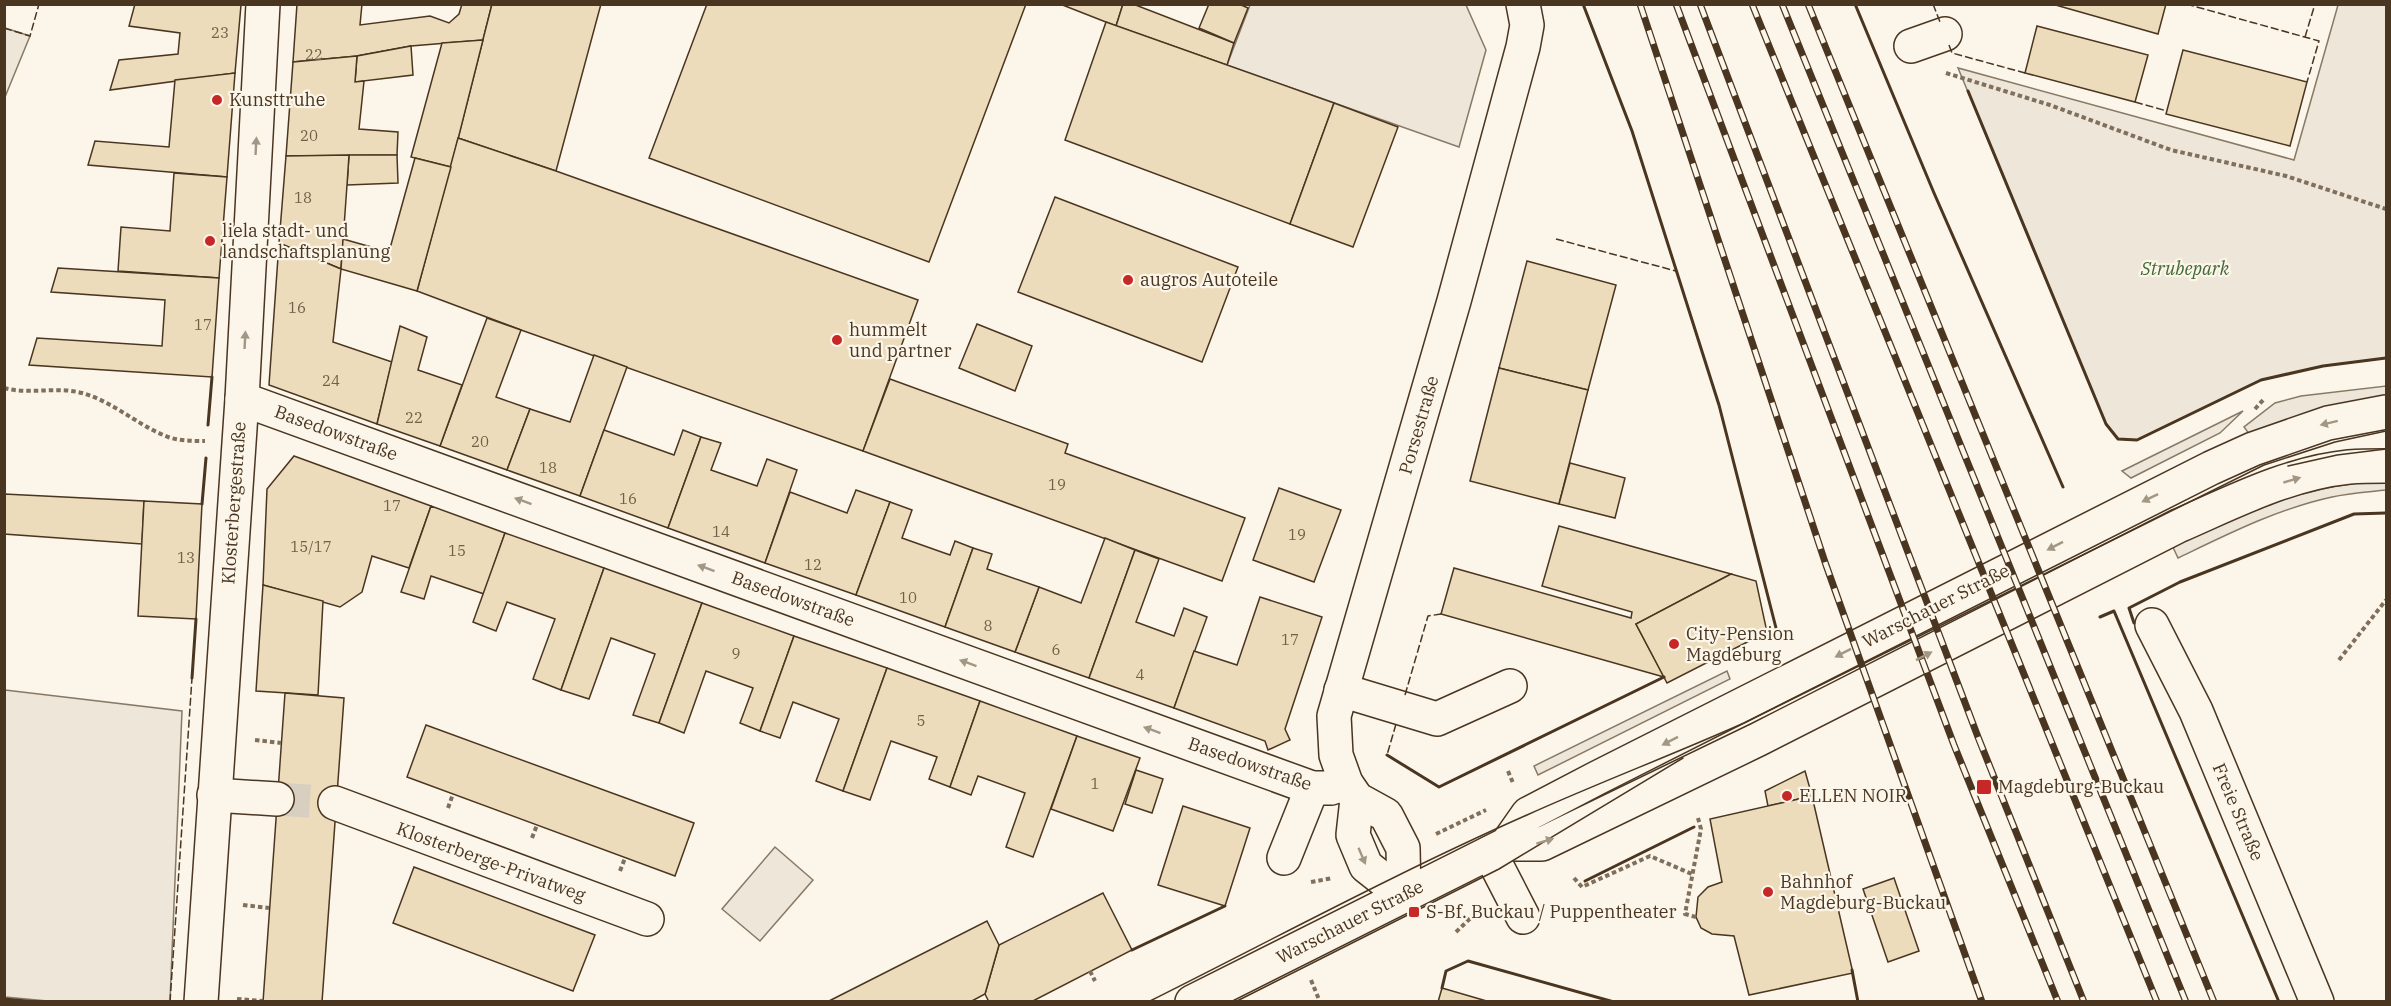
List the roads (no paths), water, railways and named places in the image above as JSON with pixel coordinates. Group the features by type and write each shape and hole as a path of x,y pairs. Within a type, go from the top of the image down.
{"street":[{"name":"Klosterbergestraße","path":"201,1002 242,399 263,4"},
{"name":"Porsestraße","path":"1404,896 1366,866 1353,835 1352,791 1336,756 1334,716 1461,280 1524,47 1527,25 1523,4"},
{"path":"1911,46 1944,34"},
{"name":"Basedowstraße","path":"242,399 1312,788 1352,791"},
{"name":"Warschauer Straße","path":"1499,848 1527,814 2211,468 2253,449 2328,423 2386,411"},
{"name":"Warschauer Straße","path":"1192,1002 1499,848 1542,844 1759,739 2178,526 2293,479 2348,468 2386,466"},
{"name":"Freie Straße","path":"2152,626 2196,711 2317,1002"},
{"path":"1341,690 1437,719 1510,686"},
{"path":"1284,858 1312,788"},
{"path":"214,795 277,799"},
{"name":"Klosterberge-Privatweg","path":"335,803 647,919"},
{"path":"1499,848 1523,917"}],"tunnel":[{"path":"277,799 335,803"}],"tram line":[{"path":"1148,1002 1479,837 1744,723 2264,465 2335,442 2386,431"},
{"path":"2288,466 2337,455 2386,449"},
{"path":"1235,1002 1499,869 1683,758"}],"railway":[{"path":"1640,4 1826,565 1982,1002"},
{"path":"1676,4 1954,745 2058,1002"},
{"path":"1700,4 1978,737 2084,1002"},
{"path":"1752,4 2157,1002"},
{"path":"1782,4 2186,1002"},
{"path":"1808,4 2214,1002"}],"place":[{"name":"Kunsttruhe","path":"217,100"},
{"name":"liela stadt- und landschaftsplanung","path":"210,241"},
{"name":"augros Autoteile","path":"1128,280"},
{"name":"hummelt und partner","path":"837,340"},
{"name":"City-Pension Magdeburg","path":"1674,644"},
{"name":"Magdeburg-Buckau","path":"1984,787"},
{"name":"ELLEN NOIR","path":"1787,796"},
{"name":"Bahnhof Magdeburg-Buckau","path":"1768,892"},
{"name":"S-Bf. Buckau / Puppentheater","path":"1414,912"}],"park label":[{"name":"Strubepark","path":"2185,269"}]}
